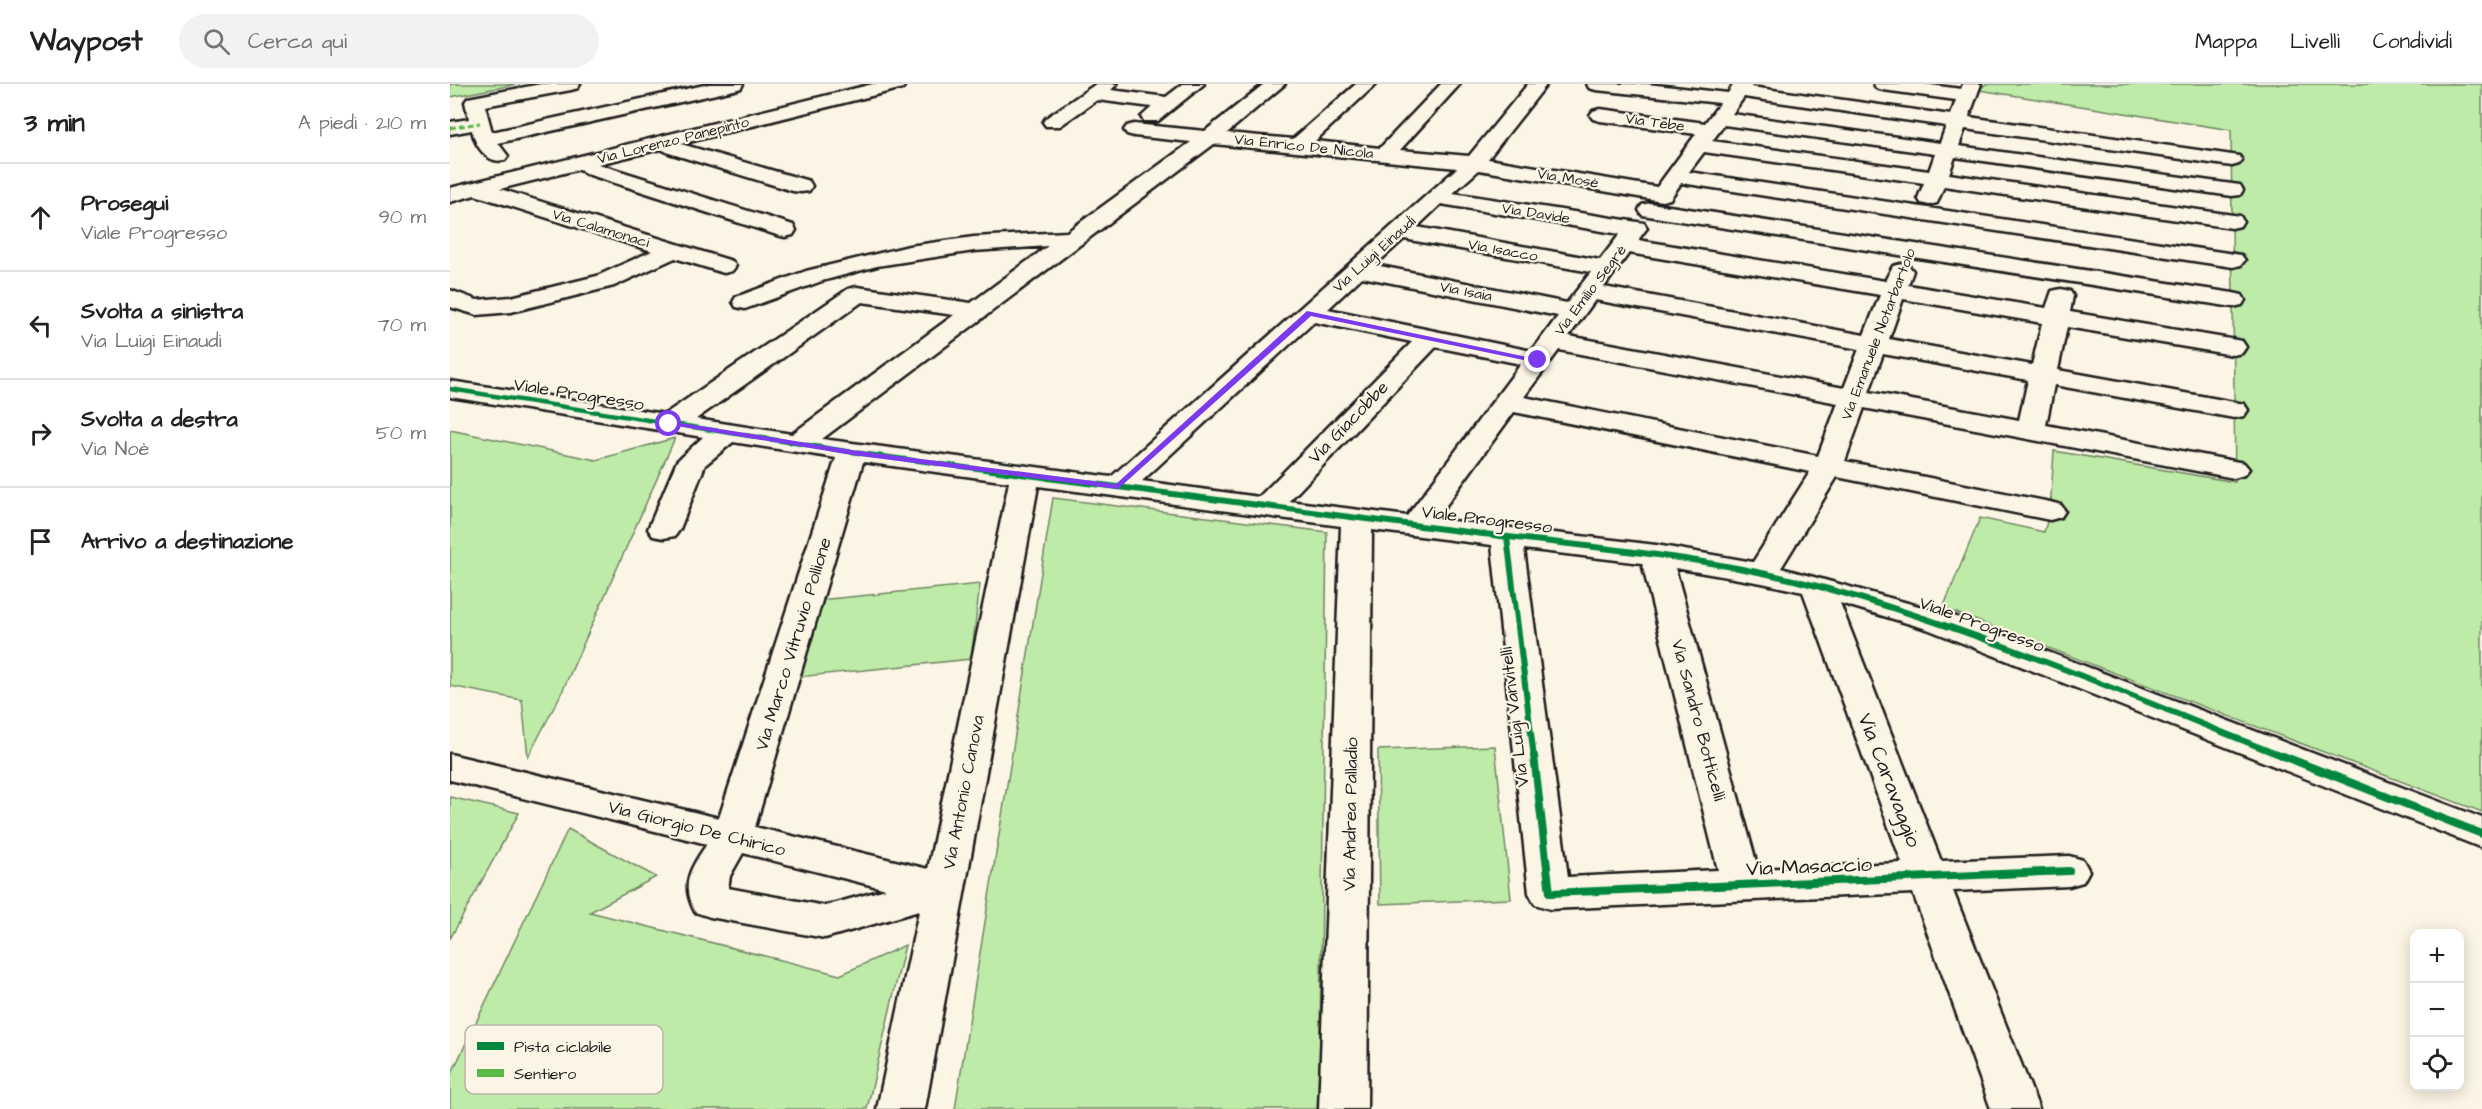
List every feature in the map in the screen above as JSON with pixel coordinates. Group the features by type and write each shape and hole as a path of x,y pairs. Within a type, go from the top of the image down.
{"street":[{"path":"460,98 533,84"},
{"path":"518,179 482,132 475,102 571,84"},
{"name":"Via Lorenzo Panepinto","path":"450,195 896,84"},
{"path":"1053,122 1101,89 1169,104 1195,84"},
{"path":"797,444 1210,137 1276,84"},
{"path":"1298,146 1367,84"},
{"path":"1385,154 1451,84"},
{"name":"Via Luigi Einaudi","path":"1118,487 1474,163 1538,84"},
{"path":"1596,84 1623,87 1724,111 1947,149 2232,190"},
{"path":"1883,84 1970,90"},
{"name":"Via Tebe","path":"1623,87 1594,122 1724,111"},
{"name":"Via Emanuele Notarbartolo","path":"1762,573 1828,467 1970,90"},
{"path":"450,128 482,132 738,91 771,116"},
{"name":"Via Enrico De Nicola","path":"1169,104 1134,130 1474,163"},
{"path":"1724,111 1958,122 2232,160"},
{"path":"1724,111 1936,179 2232,221"},
{"name":"Via Emilio Segrè","path":"1415,526 1724,111"},
{"path":"2030,432 2096,141"},
{"path":"664,142 676,149 801,186"},
{"path":"586,162 591,169 785,230"},
{"name":"Via Mosè","path":"1474,163 1663,193"},
{"name":"Via Calamonaci","path":"478,189 724,266"},
{"path":"1663,193 1923,213 2232,260"},
{"path":"1663,193 1909,250 2233,300"},
{"name":"Via Davide","path":"1437,197 1894,290 2233,347"},
{"name":"Via Isacco","path":"1399,231 1607,268"},
{"path":"745,302 764,292 846,266 909,252 961,244 1072,239"},
{"path":"450,297 456,302 473,307 519,303 608,280 673,250"},
{"name":"Via Isaia","path":"1357,269 1874,344 2234,410"},
{"path":"669,424 857,294 975,311"},
{"path":"1309,313 1430,338 1545,351 1853,398 2234,469"},
{"name":"Via Giacobbe","path":"1267,506 1430,338"},
{"name":"Viale Progresso","path":"450,389 852,452 1357,519 1656,555 1762,573 1817,586 1939,622 2482,834"},
{"path":"1507,402 2050,511"},
{"path":"664,529 692,461 726,433"},
{"name":"Via Marco Vitruvio Pollione","path":"852,452 733,836 708,878 705,891 710,901 825,922 944,888"},
{"name":"Via Antonio Canova","path":"901,1109 1025,476"},
{"name":"Via Andrea Palladio","path":"1343,1109 1357,519"},
{"name":"Via Luigi Vanvitelli","path":"1507,537 1550,893"},
{"name":"Via Sandro Botticelli","path":"1656,555 1742,885"},
{"name":"Via Caravaggio","path":"1817,586 2015,1109"},
{"name":"Via Giorgio De Chirico","path":"450,767 944,888"},
{"name":"Via Masaccio","path":"1550,893 2069,871"}],"green space":[{"path":"450,84 518,84 450,97"},
{"path":"1986,84 2482,84 2482,812 1943,608 1980,518 2044,532 2050,511 2054,451 2235,482 2231,130 1979,90"},
{"path":"450,430 596,460 675,438 562,692 528,757 522,700 450,686"},
{"path":"1053,498 1327,532 1319,1109 955,1109"},
{"path":"980,584 971,659 798,677 819,600"},
{"path":"1495,746 1511,899 1380,904 1378,750"},
{"path":"450,797 519,813 450,939"},
{"path":"568,829 656,877 590,912 840,975 905,945 867,1109 450,1109 450,1077 465,1045 465,1094 663,1094 663,1025 475,1025"}],"marked path":[{"path":"450,128 480,123"}],"cycle path":[{"path":"450,389 852,452 1357,519 1656,555 1762,573 1817,586 1939,622 2482,834"},
{"path":"1507,537 1550,893 2069,871"}],"route":[{"path":"669,424 852,452 1118,487 1309,313 1538,360"}]}
